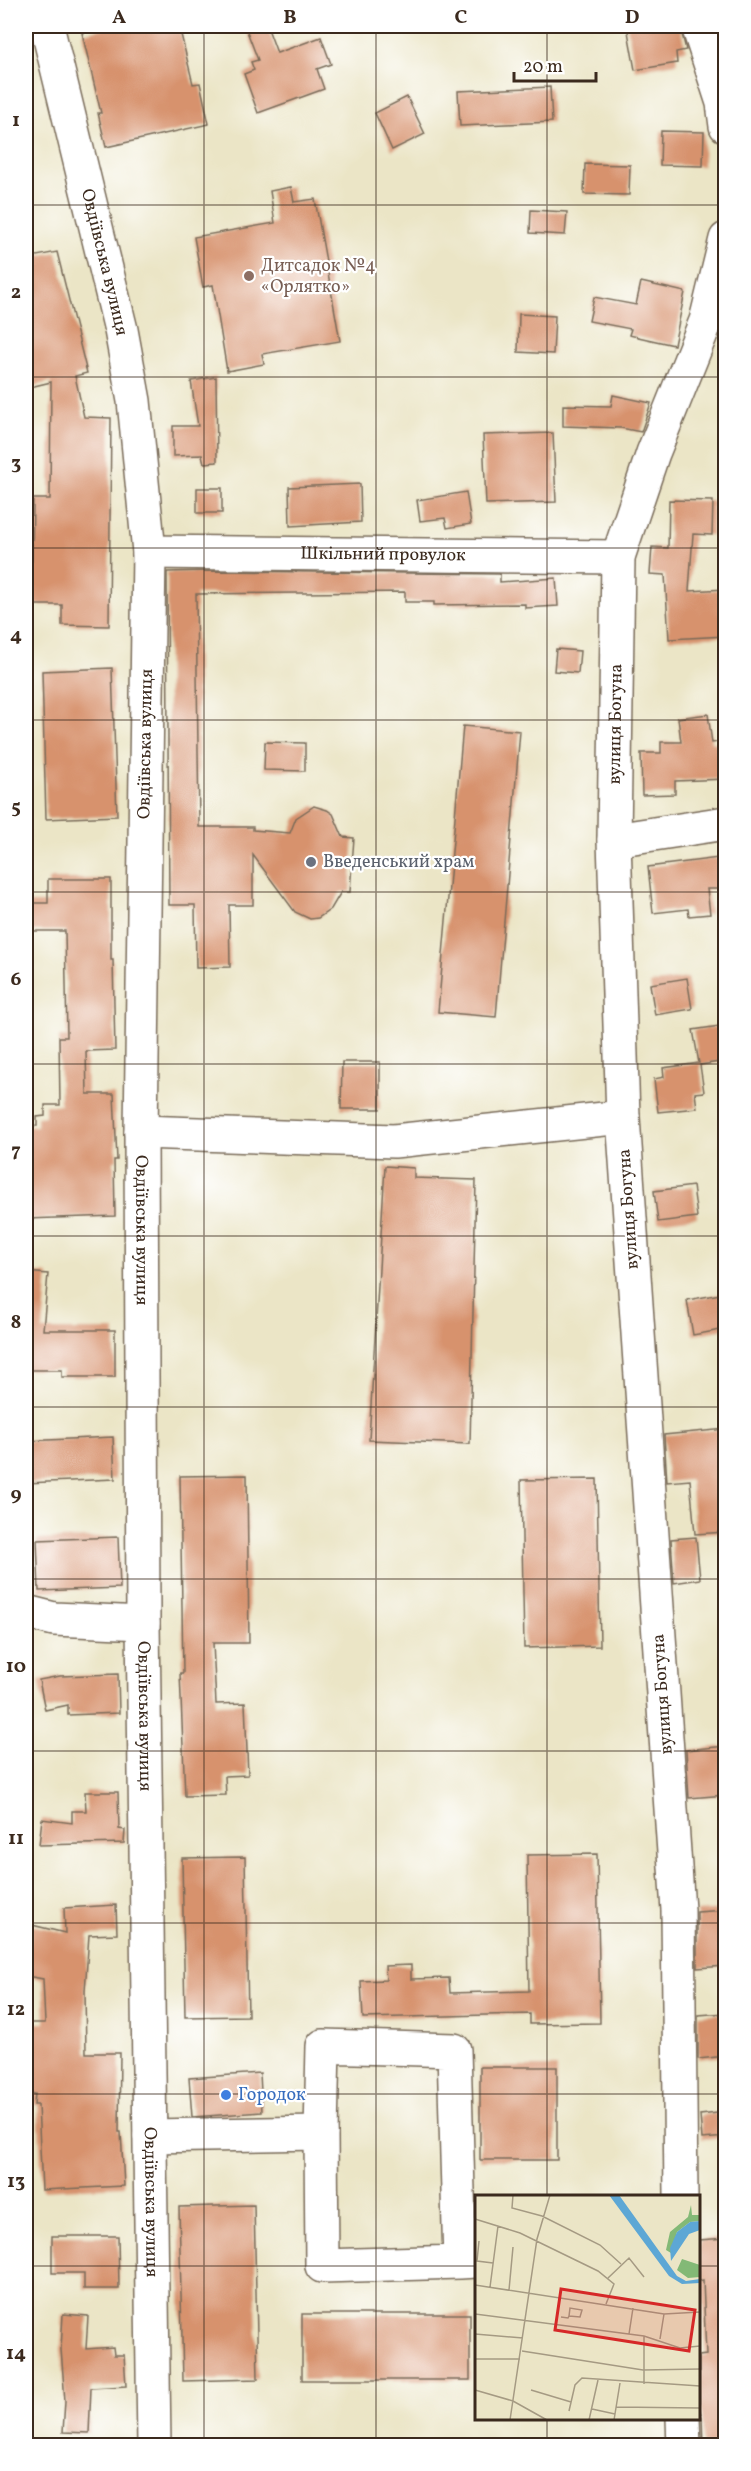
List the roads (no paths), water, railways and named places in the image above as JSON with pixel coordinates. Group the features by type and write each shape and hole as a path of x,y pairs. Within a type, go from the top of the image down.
{"street":[{"name":"Овдіївська вулиця","path":"47,26 121,330 134,401 149,552 141,1132 143,1623 154,2445"},
{"path":"698,26 723,103 726,126"},
{"name":"вулиця Богуна","path":"681,2195 678,1910 623,1117 614,840 618,557 653,453 706,321 726,239"},
{"name":"Шкільний провулок","path":"149,552 618,557"},
{"path":"614,840 726,823"},
{"path":"141,1132 394,1141 623,1117"},
{"path":"26,1612 54,1619 143,1623"},
{"path":"323,2046 454,2050 468,2261 322,2266 323,2046"},
{"path":"150,2136 321,2133"},
{"path":"683,2420 684,2445"}],"place":[{"name":"Дитсадок №4 «Орлятко»","path":"249,276"},
{"name":"Введенський храм","path":"311,862"},
{"name":"Городок","path":"226,2095"}]}
